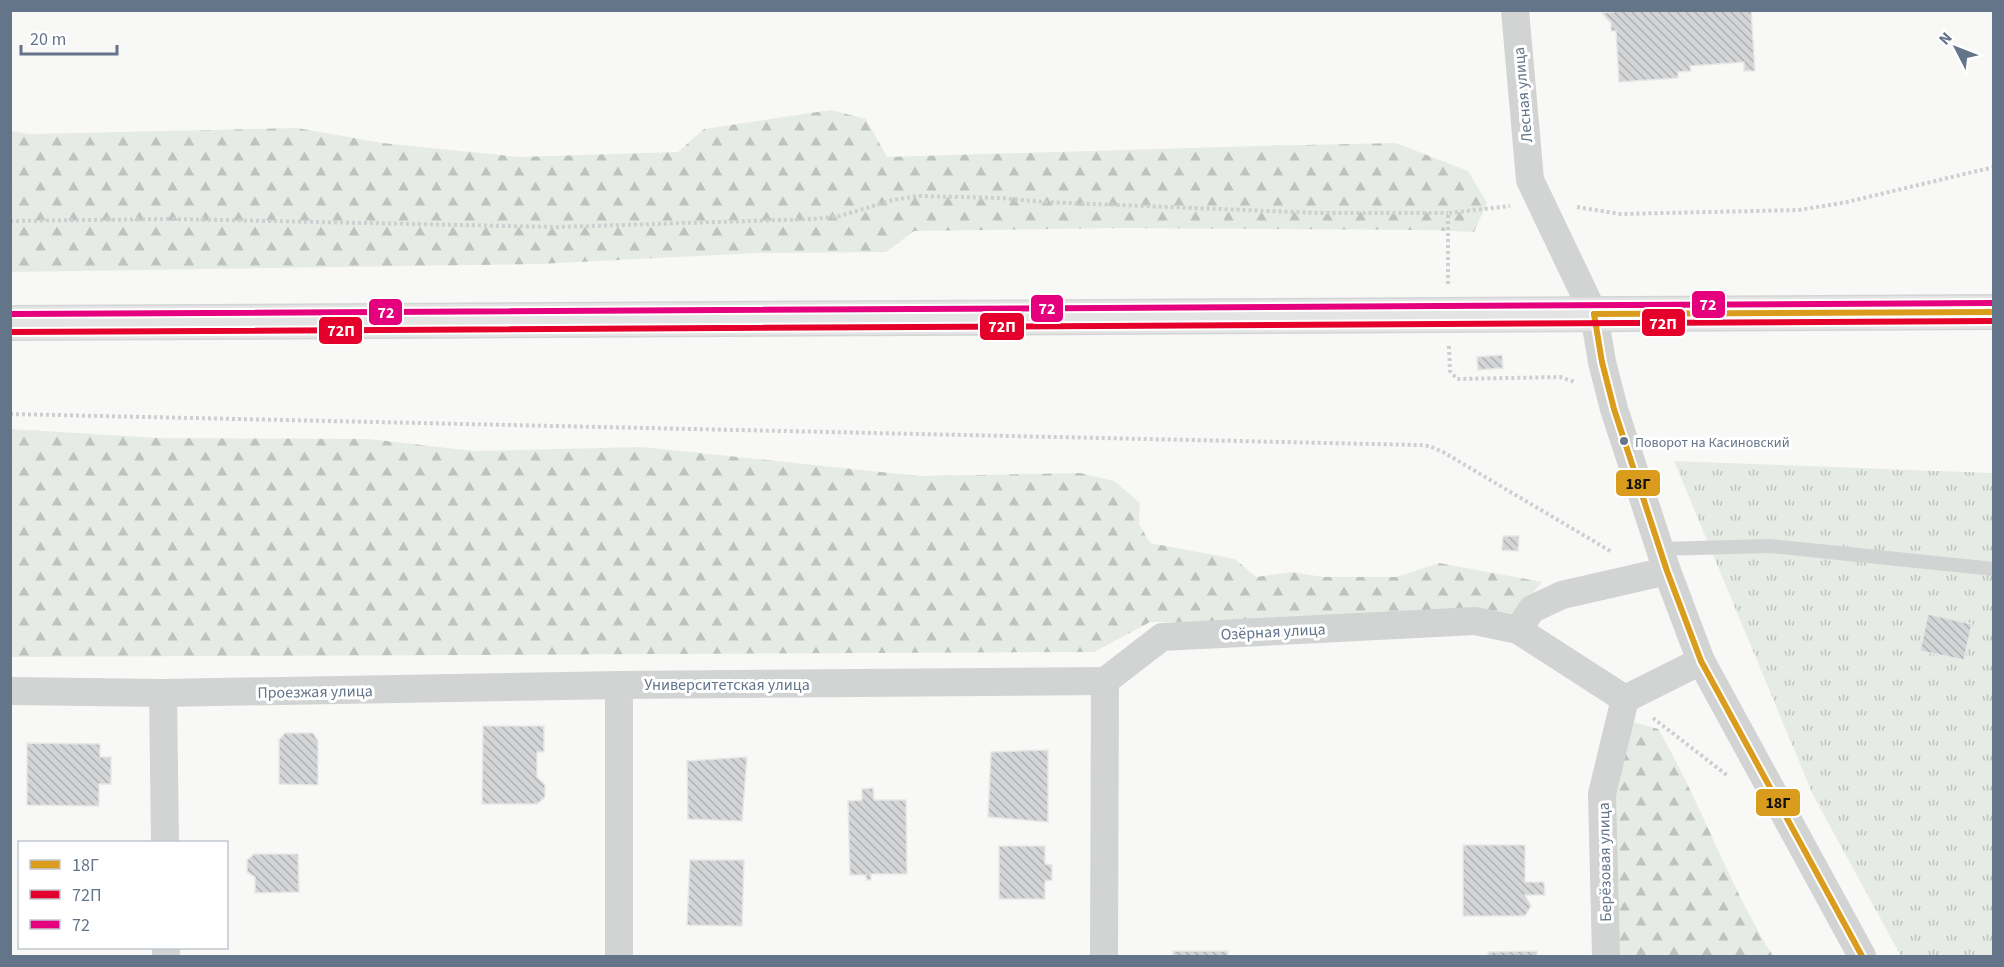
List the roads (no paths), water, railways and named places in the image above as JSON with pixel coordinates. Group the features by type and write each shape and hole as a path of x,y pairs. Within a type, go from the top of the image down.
{"main road":[{"path":"10,323 1994,312"}],"street":[{"name":"Лесная улица","path":"1515,10 1536,191 1594,314"},
{"path":"1594,314 1602,362 1614,409 1659,565 1701,661 1862,957"},
{"path":"1518,630 1532,609 1562,595 1659,565"},
{"name":"Озёрная улица","path":"1105,681 1162,637 1474,621 1518,630 1625,699"},
{"path":"1625,699 1701,661"},
{"path":"1104,957 1105,681"},
{"name":"Университетская улица","path":"619,685 1105,681"},
{"path":"619,685 620,957"},
{"name":"Проезжая улица","path":"10,691 163,693 619,685"},
{"path":"163,693 165,841"},
{"name":"Берёзовая улица","path":"1606,957 1602,794 1625,699"}],"lane":[{"path":"1659,565 1770,546 1994,569"}],"place":[{"name":"Поворот на Касиновский","path":"1624,441"}]}
